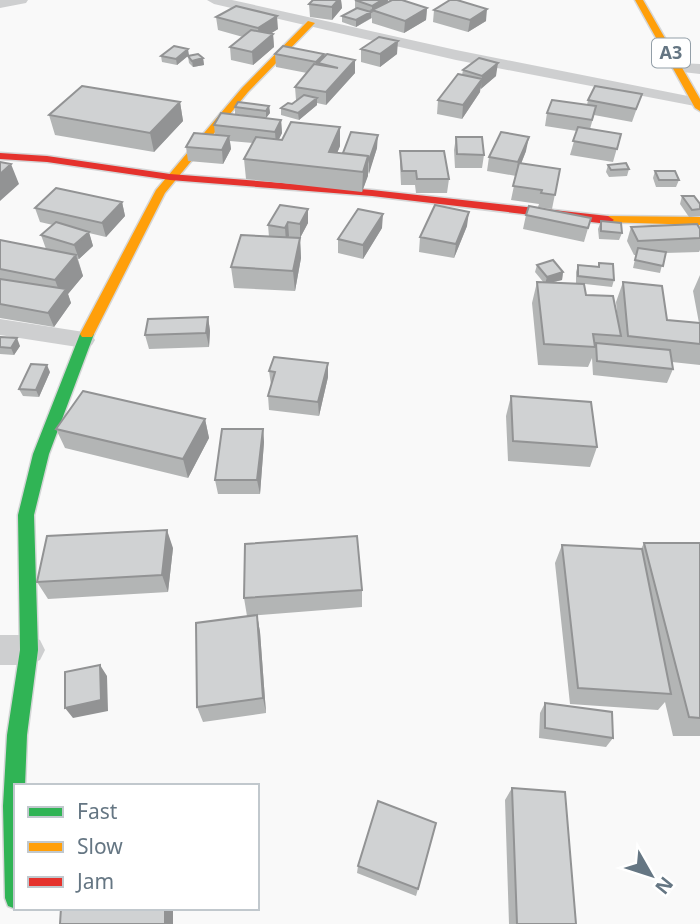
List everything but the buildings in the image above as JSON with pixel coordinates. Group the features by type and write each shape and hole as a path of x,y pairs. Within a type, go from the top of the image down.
{"main road":[{"name":"A3","path":"639,0 699,105"},
{"path":"15,784 15,650 29,495 41,454 84,340 170,177 304,22"},
{"path":"0,156 47,159 170,177 372,193 606,220 700,221"}],"street":[{"path":"0,4 21,0"},
{"path":"214,0 304,22 699,105"},
{"path":"304,22 317,7"},
{"path":"679,68 700,69"},
{"path":"0,327 84,340"}],"traffic: fast":[{"path":"15,784 17,735 29,650 26,515 41,454 87,334"}],"traffic: slow":[{"path":"639,0 700,108"},
{"path":"87,334 160,192 245,90 311,23"},
{"path":"608,220 700,221"}],"traffic: jam":[{"path":"0,156 47,159 170,177 372,193 608,220"}]}
